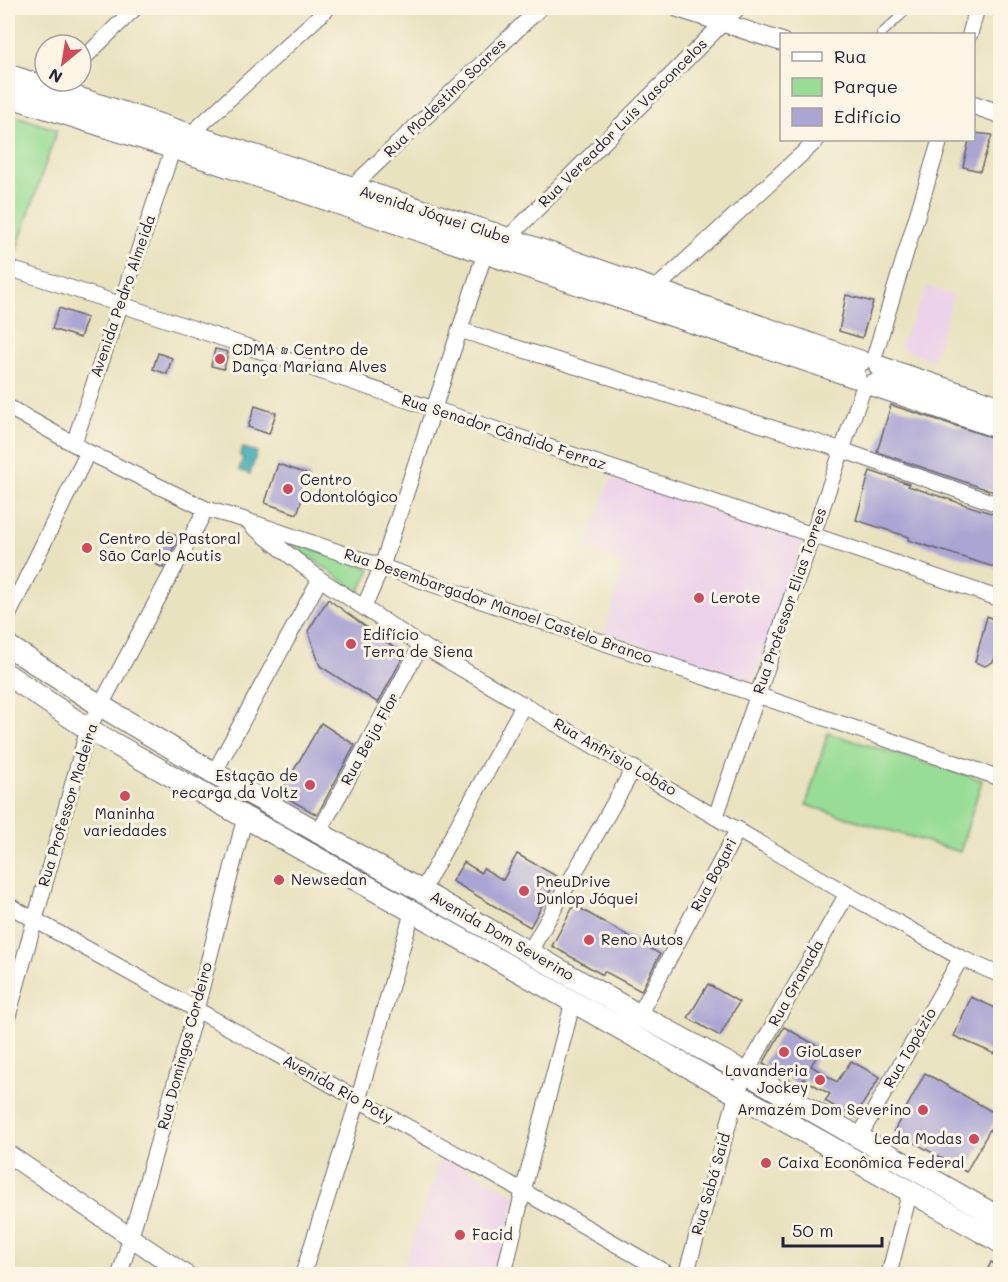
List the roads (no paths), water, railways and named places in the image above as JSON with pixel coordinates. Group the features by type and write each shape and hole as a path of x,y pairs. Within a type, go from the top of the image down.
{"main road":[{"name":"Avenida Jóquei Clube","path":"8,75 33,80"},
{"name":"Avenida Jóquei Clube","path":"79,93 191,134 508,238 655,290 1000,428"},
{"name":"Avenida Jóquei Clube","path":"8,96 172,148 485,253 867,373 1000,407"},
{"name":"Avenida Dom Severino","path":"8,646 101,706 214,773 1000,1218"},
{"name":"Avenida Dom Severino","path":"8,675 88,729 1000,1242"}],"street":[{"path":"93,49 135,8"},
{"path":"172,148 191,134 328,8"},
{"name":"Rua Modestino Soares","path":"351,188 540,8"},
{"path":"678,8 780,41"},
{"name":"Rua Vereador Luís Vasconcelos","path":"485,253 508,238 738,8"},
{"path":"970,33 978,8"},
{"path":"975,105 1000,114"},
{"path":"655,290 816,141"},
{"name":"Rua Professor Elias Torres","path":"716,816 842,450 940,141"},
{"name":"Avenida Pedro Almeida","path":"74,443 172,148"},
{"path":"364,607 382,566 485,253"},
{"name":"Rua Senador Cândido Ferraz","path":"8,268 121,303 813,534 1000,599"},
{"path":"460,330 842,450 1000,505"},
{"name":"Rua Desembargador Manoel Castelo Branco","path":"8,407 88,452 206,509 382,566 1000,778"},
{"path":"8,616 88,452"},
{"name":"Rua Professor Madeira","path":"8,1016 88,729 206,509"},
{"name":"Rua Anfrísio Lobão","path":"242,519 320,579 421,645 847,894 961,958 1000,975"},
{"path":"214,773 320,579"},
{"name":"Rua Beija Flor","path":"319,832 421,645"},
{"path":"422,891 524,704"},
{"path":"530,951 634,768"},
{"name":"Rua Domingos Cordeiro","path":"120,1275 196,1010 244,817"},
{"name":"Rua Bogari","path":"639,1015 738,830"},
{"name":"Rua Granada","path":"737,1094 746,1073 847,894"},
{"name":"Avenida Rio Poty","path":"8,904 33,920 523,1191 668,1275"},
{"path":"303,1275 358,1100 413,910"},
{"name":"Rua Topázio","path":"859,1137 961,958"},
{"path":"504,1275 523,1191 573,1002"},
{"name":"Rua Sabá Said","path":"686,1275 737,1094"},
{"path":"8,1154 185,1275"},
{"path":"889,1275 910,1191"}],"lane":[{"path":"882,33 909,8"}],"water":[{"path":"243,448 257,452 250,474 239,470"}],"place":[{"name":"CDMA • Centro de Dança Mariana Alves","path":"220,359"},
{"name":"Centro Odontológico","path":"288,489"},
{"name":"Centro de Pastoral São Carlo Acutis","path":"87,548"},
{"name":"Lerote","path":"699,598"},
{"name":"Edifício Terra de Siena","path":"351,644"},
{"name":"Estação de recarga da Voltz","path":"310,785"},
{"name":"Maninha variedades","path":"125,796"},
{"name":"Newsedan","path":"279,880"},
{"name":"PneuDrive Dunlop Jóquei","path":"524,891"},
{"name":"Reno Autos","path":"589,940"},
{"name":"GioLaser","path":"784,1052"},
{"name":"Lavanderia Jockey","path":"820,1080"},
{"name":"Armazém Dom Severino","path":"923,1110"},
{"name":"Leda Modas","path":"974,1139"},
{"name":"Caixa Econômica Federal","path":"766,1163"},
{"name":"Facid","path":"460,1235"}]}
